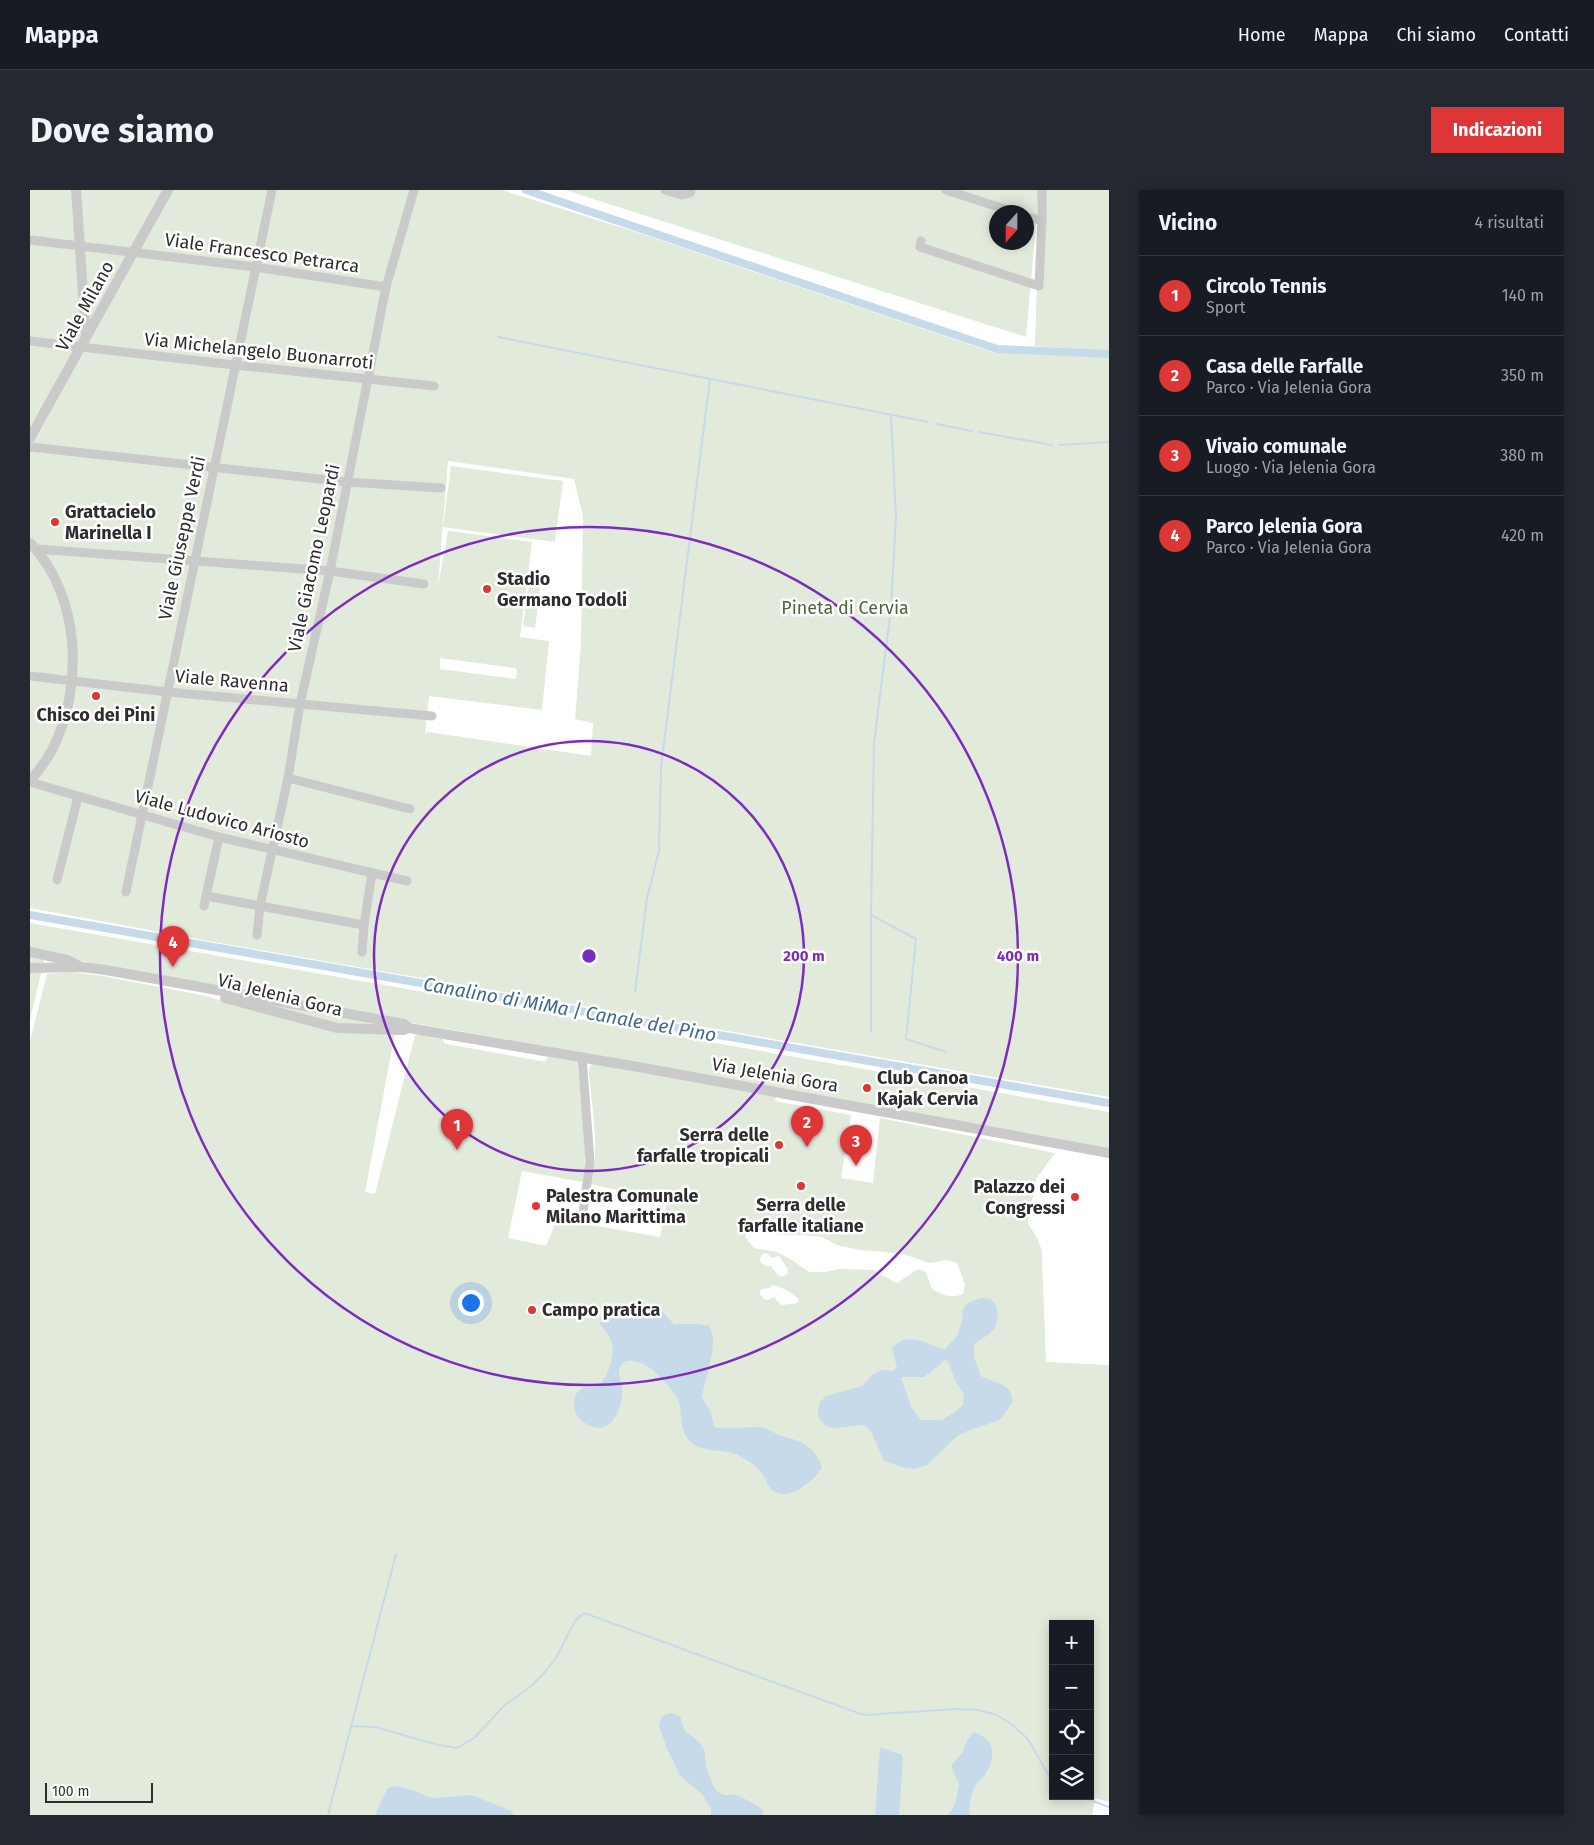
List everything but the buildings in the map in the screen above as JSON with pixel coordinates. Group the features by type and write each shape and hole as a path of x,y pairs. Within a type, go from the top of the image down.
{"street":[{"path":"76,190 84,318 83,343"},
{"name":"Viale Milano","path":"30,438 168,190"},
{"name":"Viale Giuseppe Verdi","path":"126,892 168,692 192,562 272,190"},
{"name":"Viale Giacomo Leopardi","path":"257,935 260,906 288,778 300,704 330,571 386,288 414,190"},
{"path":"665,190 682,195 690,194 691,190"},
{"path":"946,190 992,205"},
{"path":"921,241 920,247 1039,286 1042,190"},
{"path":"1034,218 1042,220"},
{"name":"Viale Francesco Petrarca","path":"30,240 255,267 386,288"},
{"path":"84,318 89,322 96,320"},
{"name":"Via Michelangelo Buonarroti","path":"30,341 83,343 234,365 434,386"},
{"path":"30,446 347,482 441,488"},
{"path":"33,546 192,562 330,571 424,584"},
{"path":"30,782 53,748 68,707 72,680 71,638 63,599 55,578 33,546"},
{"name":"Viale Ravenna","path":"30,676 168,692 432,716"},
{"path":"288,778 410,809"},
{"name":"Viale Ludovico Ariosto","path":"30,782 219,837 407,881"},
{"path":"57,880 78,797"},
{"path":"204,906 219,837"},
{"path":"362,952 372,873"},
{"path":"206,896 364,925"},
{"name":"Via Jelenia Gora","path":"30,952 67,960 82,967"},
{"name":"Via Jelenia Gora","path":"30,968 82,967 106,970 404,1024 409,1028"},
{"name":"Via Jelenia Gora","path":"174,983 337,1028 403,1030 409,1028 582,1057 1109,1153"},
{"path":"582,1057 590,1161 582,1220"}],"green space":[{"name":"Pineta di Cervia","path":"30,190 502,190 639,233 995,353 1109,356 1109,1097 214,942 30,908","holes":["448,461 574,479 583,516 581,645 575,719 593,723 591,756 428,732 425,734 429,696 542,710 549,641 520,637 532,542 448,531 438,586","440,658 516,668 516,679 440,669"]},
{"path":"565,190 1039,190 1034,247 1034,205 989,205 989,250 1034,250 1026,337"},
{"path":"1040,190 1109,190 1109,351 1035,346"},
{"path":"451,466 563,481 555,542 443,527"},
{"path":"529,582 541,583 535,628 523,626"},
{"path":"30,923 1109,1112 1109,1148 280,999 70,959 61,963 44,960 30,1020"},
{"path":"71,972 103,976 201,995 338,1032 395,1033 365,1192 375,1194 415,1035 421,1034 443,1039 444,1043 452,1045 545,1062 548,1057 577,1062 585,1137 583,1180 582,1182 522,1171 508,1238 546,1246 557,1219 660,1237 667,1201 590,1184 595,1160 595,1133 589,1072 590,1066 593,1064 776,1097 775,1101 851,1115 841,1178 873,1183 880,1118 1055,1153 1036,1179 1028,1224 1042,1251 1046,1362 1109,1365 1109,1802 1095,1798 1092,1815 30,1815 30,1041 47,974","holes":["756,1225 764,1226 779,1235 822,1237 837,1245 859,1250 906,1255 930,1263 946,1260 957,1263 965,1285 963,1294 947,1296 932,1289 926,1272 918,1269 897,1283 873,1270 839,1269 809,1272 777,1252 754,1248 745,1237 750,1227","766,1253 772,1258 779,1256 788,1273 782,1277 771,1266 761,1263 762,1254","772,1285 791,1293 799,1300 797,1303 782,1305 774,1297 767,1300 764,1299 760,1294 761,1289 769,1288"]},
{"path":"218,993 398,1025 334,1024"}],"water":[{"path":"981,1298 993,1301 996,1305 998,1317 996,1326 990,1334 974,1344 974,1357 981,1376 1006,1387 1012,1395 1013,1402 1000,1420 967,1431 956,1437 927,1465 915,1469 905,1468 884,1461 871,1431 864,1425 834,1428 826,1426 819,1419 818,1410 820,1402 826,1396 862,1386 873,1374 881,1370 893,1371 897,1368 892,1348 898,1343 911,1339 944,1350 958,1334 965,1306","holes":["944,1360 948,1361 955,1380 964,1395 963,1404 958,1410 942,1420 921,1420 911,1407 901,1377 924,1377"]},
{"path":"607,1305 653,1305 661,1308 674,1324 709,1326 713,1341 711,1360 702,1397 711,1413 714,1427 764,1428 801,1442 811,1449 819,1460 822,1467 818,1474 797,1490 788,1494 779,1494 771,1489 759,1469 743,1458 730,1452 703,1448 691,1443 683,1429 679,1402 675,1394 653,1370 640,1362 629,1361 621,1365 619,1374 622,1397 620,1407 612,1422 598,1428 590,1426 580,1419 574,1404 576,1395 581,1389 599,1385 610,1366 613,1348 609,1336 600,1324 603,1311"},
{"path":"670,1713 680,1716 684,1730 702,1745 707,1770 718,1792 742,1797 762,1809 762,1815 711,1815 711,1809 702,1794 680,1776 667,1748 659,1727 663,1716"},
{"path":"974,1732 982,1735 990,1745 992,1751 991,1763 973,1792 970,1815 948,1815 955,1805 959,1784 951,1766 962,1753 968,1739"},
{"path":"880,1747 902,1755 899,1815 875,1815"},
{"path":"394,1786 435,1798 472,1795 511,1811 514,1815 375,1815 387,1789"}],"waterway":[{"path":"526,190 997,349 1109,354"},
{"path":"498,337 928,422"},
{"path":"635,992 647,898 659,851 661,767 710,379"},
{"path":"871,1032 874,743 891,608 896,517 891,415"},
{"path":"937,424 972,431"},
{"path":"979,432 1052,445"},
{"path":"1059,445 1109,442"},
{"name":"Canalino di MiMa | Canale del Pino","path":"30,915 1109,1103"},
{"path":"871,915 916,939 906,1039 946,1052"},
{"path":"328,1815 396,1554"},
{"path":"351,1726 375,1727 438,1745 457,1748 474,1738 504,1706 531,1686 545,1672 556,1658 575,1621 584,1613 864,1715 957,1709 978,1710 997,1715 1028,1739 1049,1776"},
{"path":"1091,1800 1109,1807"}],"place":[{"name":"Grattacielo Marinella I","path":"55,522"},
{"name":"Stadio Germano Todoli","path":"487,589"},
{"name":"Chisco dei Pini","path":"96,696"},
{"name":"Parco Jelenia Gora","path":"173,967"},
{"name":"Club Canoa Kajak Cervia","path":"867,1088"},
{"name":"Serra delle farfalle tropicali","path":"779,1145"},
{"name":"Casa delle Farfalle","path":"807,1147"},
{"name":"Circolo Tennis","path":"457,1150"},
{"name":"Vivaio comunale","path":"856,1166"},
{"name":"Serra delle farfalle italiane","path":"801,1186"},
{"name":"Palazzo dei Congressi","path":"1075,1197"},
{"name":"Palestra Comunale Milano Marittima","path":"536,1206"},
{"name":"Campo pratica","path":"532,1310"}]}
